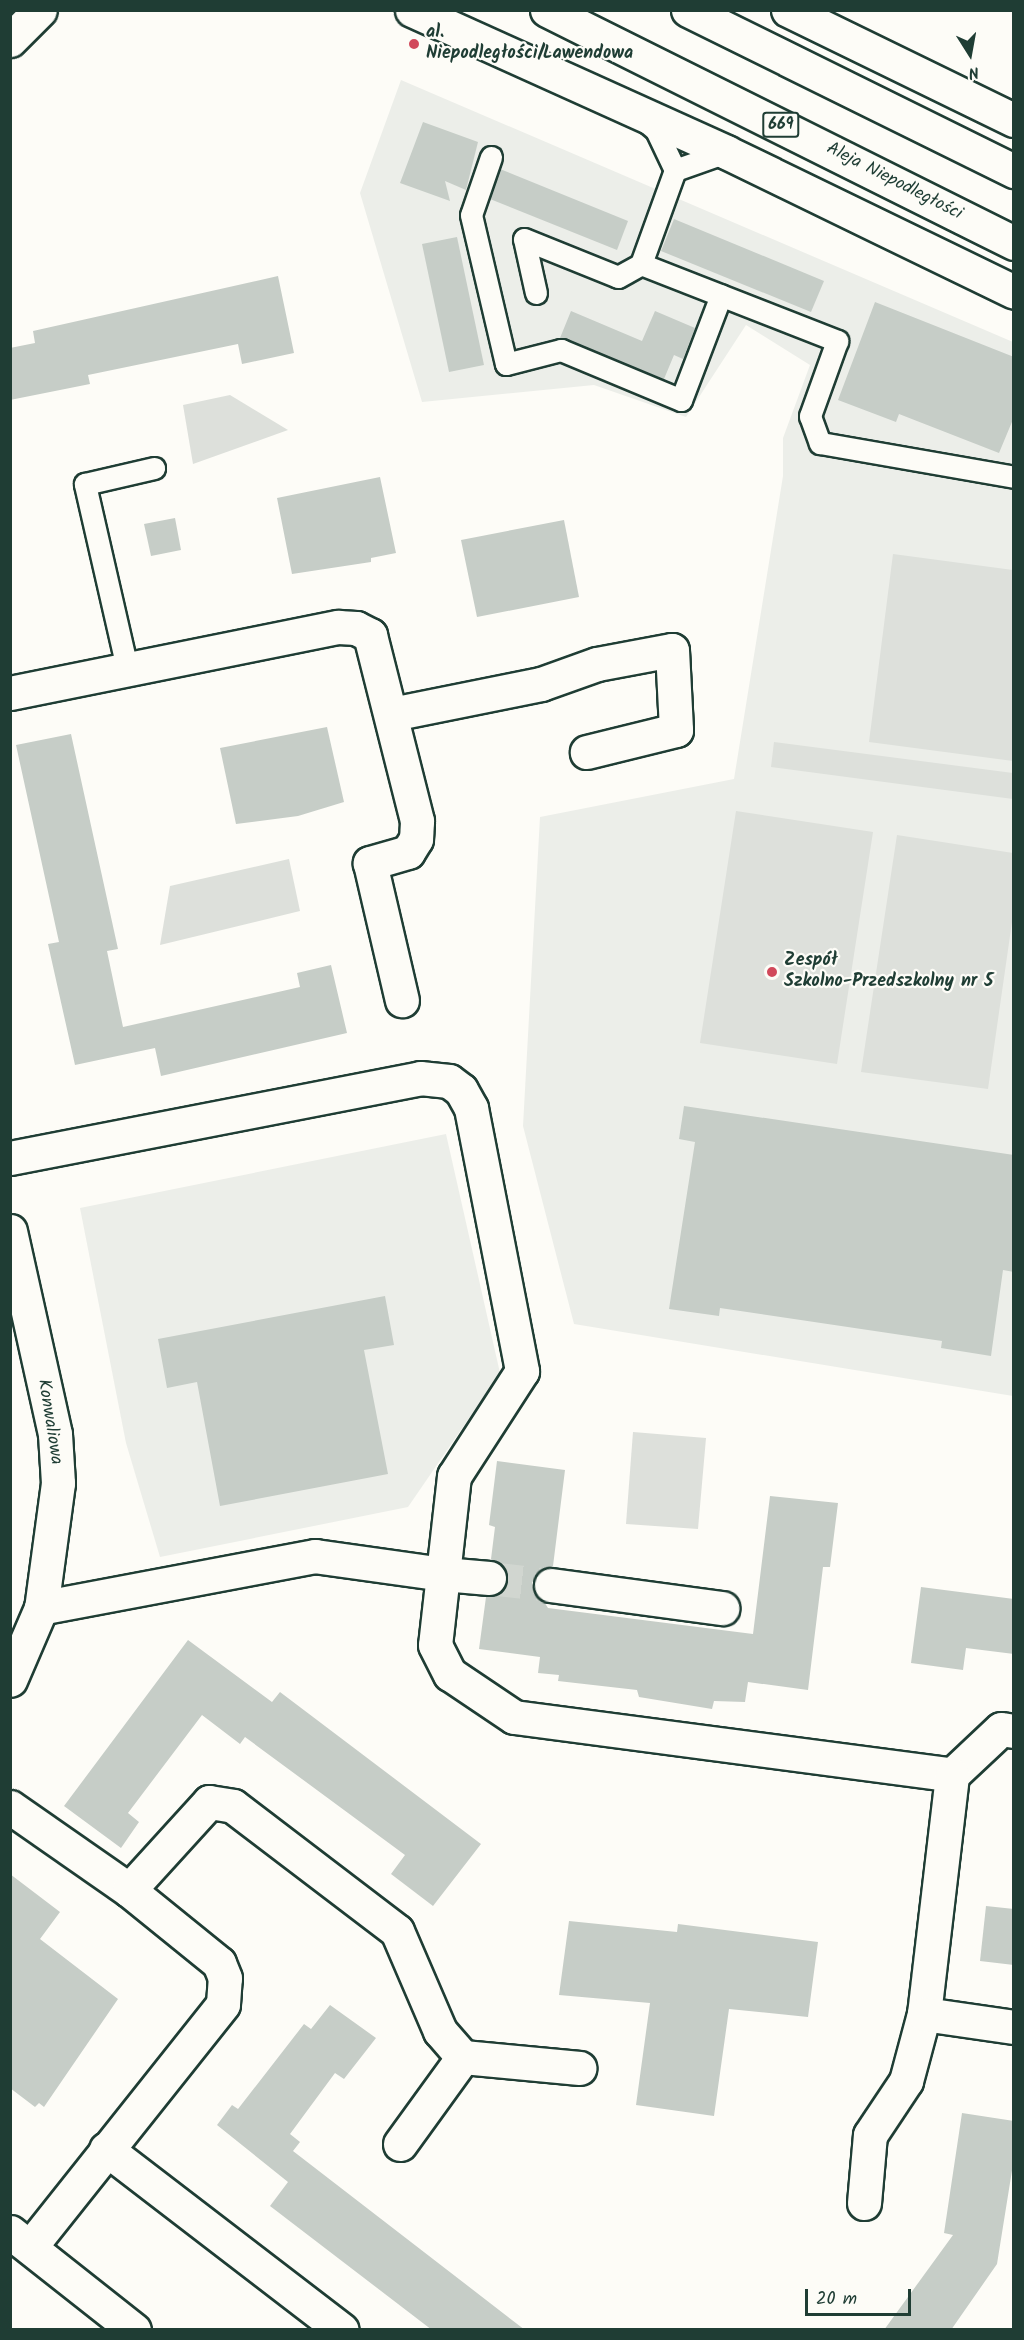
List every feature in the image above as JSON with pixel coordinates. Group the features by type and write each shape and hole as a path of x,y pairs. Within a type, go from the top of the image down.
{"street":[{"path":"10,40 40,10"},
{"path":"412,10 637,115 726,152 1014,292"},
{"name":"Aleja Niepodległości","path":"547,10 1014,243"},
{"path":"688,10 1014,171"},
{"path":"788,10 1014,120"},
{"path":"10,693 338,627 356,628 370,635 376,647 417,821 416,839 408,852 370,863 402,999"},
{"path":"392,714 541,684 597,664 672,650 676,730 587,752"},
{"path":"10,1158 420,1078 448,1081 461,1090 471,1108 522,1371 454,1476 443,1574 438,1656 450,1674 514,1717 952,1775"},
{"name":"Konwaliowa","path":"10,1231 55,1434 54,1531 41,1608 10,1680"},
{"path":"41,1608 315,1556 443,1574 489,1578"},
{"path":"550,1585 722,1608"},
{"path":"864,2203 870,2135 906,2081 924,2014 952,1775 1001,1729 1014,1731"},
{"path":"129,1890 199,1809 209,1802 233,1806 396,1931 440,2031 463,2058 579,2068"},
{"path":"10,1807 129,1890 219,1963 226,1993 223,2004 106,2149 20,2239 122,2326"},
{"path":"924,2014 1014,2027"},
{"path":"400,2144 463,2058"},
{"path":"106,2149 342,2330"}],"lane":[{"path":"536,293 524,239 618,277 641,264 675,170 656,130 637,115"},
{"path":"675,170 726,152"},
{"path":"491,157 471,214 506,364 561,350 681,400 721,296"},
{"path":"641,264 837,341 810,416 820,443 1014,477"},
{"path":"126,668 86,484 154,468"}],"shaded area":[{"name":"Zespół Szkolno-Przedszkolny nr 5","path":"401,80 1013,342 1013,1396 574,1324 523,1126 540,817 734,779 783,476 783,438 810,365 746,325 686,417 594,385 422,402 360,193"},
{"path":"230,395 288,430 193,464 183,405"},
{"path":"893,554 1013,570 1013,761 869,742"},
{"path":"774,742 1013,773 1013,799 771,767"},
{"path":"736,811 873,832 837,1064 700,1043"},
{"path":"897,835 1013,853 1013,915 988,1089 861,1072"},
{"path":"289,859 300,911 160,945 170,886"},
{"path":"446,1134 500,1373 408,1507 160,1557 126,1443 80,1208"},
{"path":"633,1432 706,1438 698,1529 626,1524"}],"building":[{"path":"423,122 478,142 466,190 445,181 450,201 400,183"},
{"path":"500,169 628,221 617,250 490,199"},
{"path":"674,219 824,281 811,312 661,251"},
{"path":"457,237 484,365 449,372 422,244"},
{"path":"278,276 294,353 242,364 238,344 88,375 90,384 10,400 10,348 35,343 33,331"},
{"path":"875,302 1014,357 1014,417 999,453 899,414 896,422 838,400"},
{"path":"571,311 642,341 655,311 695,328 683,359 674,355 664,379 560,338"},
{"path":"380,477 396,553 371,558 371,562 292,574 277,498"},
{"path":"175,518 181,550 151,556 144,524"},
{"path":"564,520 579,597 477,617 461,540"},
{"path":"327,727 344,802 298,816 236,824 220,748"},
{"path":"71,734 118,949 107,951 123,1027 300,987 297,973 331,965 347,1033 161,1076 155,1048 75,1065 48,944 59,942 16,745"},
{"path":"684,1106 1014,1155 1014,1272 1003,1270 991,1356 941,1348 942,1341 720,1308 719,1316 669,1309 695,1142 679,1139"},
{"path":"385,1296 394,1345 364,1350 388,1474 220,1506 197,1382 167,1388 158,1339"},
{"path":"497,1461 565,1470 553,1566 537,1573 532,1583 548,1608 753,1634 770,1496 838,1503 830,1567 823,1567 808,1690 748,1682 745,1702 714,1701 712,1709 639,1697 637,1690 558,1681 559,1675 538,1673 540,1657 479,1649 486,1597 497,1595 508,1580 506,1570 491,1559 495,1527 489,1525"},
{"path":"921,1587 1014,1599 1014,1654 966,1648 963,1670 911,1663"},
{"path":"188,1640 272,1702 280,1692 481,1844 433,1906 391,1874 405,1855 245,1737 240,1744 202,1715 128,1813 139,1822 121,1848 64,1806"},
{"path":"10,1874 60,1912 40,1939 118,1999 44,2107 39,2103 35,2107 10,2088"},
{"path":"986,1906 1014,1909 1014,1965 980,1961"},
{"path":"569,1921 677,1932 678,1924 818,1942 808,2017 729,2009 714,2116 636,2105 650,2003 559,1995"},
{"path":"330,2005 376,2038 344,2079 335,2073 290,2134 300,2142 293,2151 525,2330 432,2330 270,2206 288,2182 217,2125 232,2105 238,2109 304,2024 311,2029"},
{"path":"962,2113 1014,2121 1014,2158 997,2264 951,2330 884,2330 953,2235 944,2233"}],"tunnel":[{"path":"489,1578 551,1585"}],"place":[{"name":"al. Niepodległości/Lawendowa","path":"414,44"},
{"name":"Zespół Szkolno-Przedszkolny nr 5","path":"772,972"}]}
